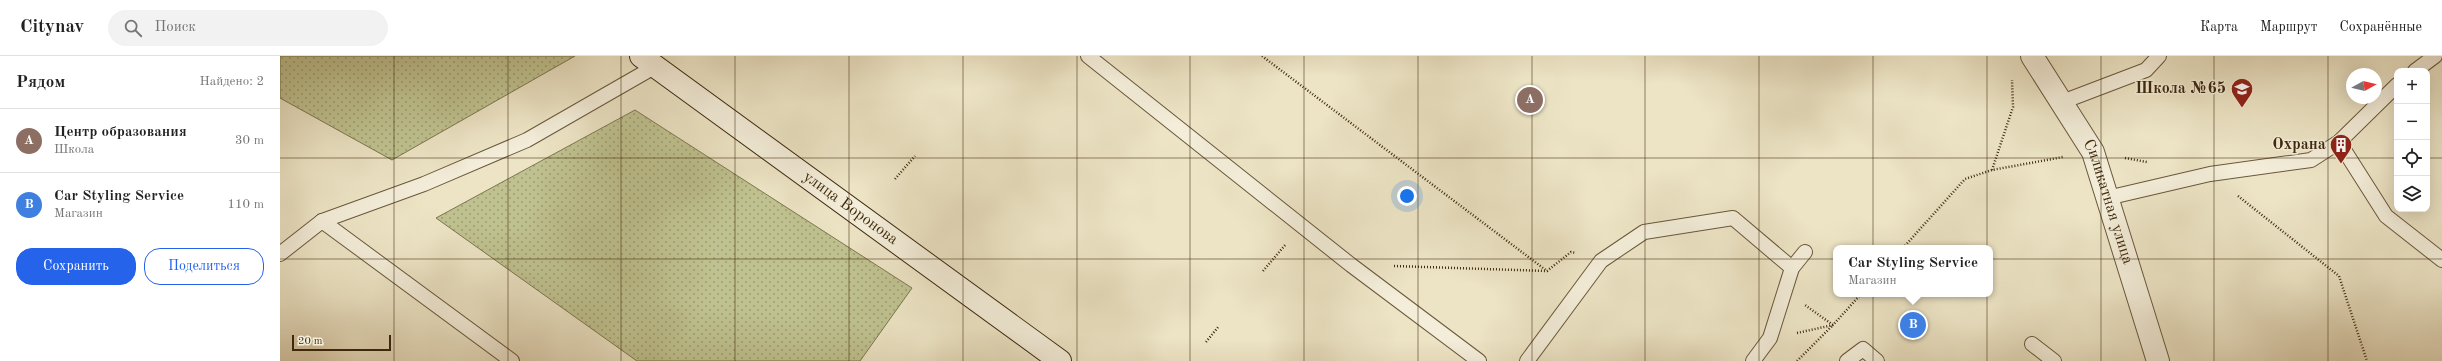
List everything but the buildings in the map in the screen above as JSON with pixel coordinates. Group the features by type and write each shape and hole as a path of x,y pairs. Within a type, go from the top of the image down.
{"main road":[{"name":"Силикатная улица","path":"2032,56 2093,152 2158,361"},
{"name":"улица Воронова","path":"648,61 1060,361"}],"lane":[{"path":"1088,56 1301,225 1479,361"},
{"path":"2062,102 2146,70 2159,56"},
{"path":"2419,68 2435,56"},
{"path":"280,254 322,221 424,184 527,140 648,61"},
{"path":"2107,198 2210,174 2311,160 2339,142 2394,88"},
{"path":"2339,142 2386,216 2442,260"},
{"path":"1527,361 1600,260 1644,232 1733,218 1792,268"},
{"path":"322,221 512,361"},
{"path":"1753,361 1770,338 1792,268 1805,252"},
{"path":"2032,344 2054,361"},
{"path":"1847,361 1863,349 1877,361"}],"path":[{"path":"1262,56 1547,271"},
{"path":"1992,170 2013,107 2012,78"},
{"path":"1906,245 1965,179 1992,170 2093,152 2155,163"},
{"path":"895,179 915,156"},
{"path":"2210,174 2339,276 2367,361"},
{"path":"1263,271 1301,225"},
{"path":"1352,264 1547,271 1571,252 1600,260"},
{"path":"1786,290 1833,326"},
{"path":"1797,361 1833,326 1859,297"},
{"path":"1206,342 1219,326"},
{"path":"1770,338 1833,326"}],"green space":[{"path":"280,56 575,56 392,160 280,98"},
{"path":"635,110 912,288 860,361 637,361 436,218"}],"place":[{"name":"Центр образования","path":"1530,100"},
{"name":"Школа №65","path":"2242,108"},
{"name":"Охрана","path":"2341,164"},
{"name":"Car Styling Service","path":"1913,325"}]}
